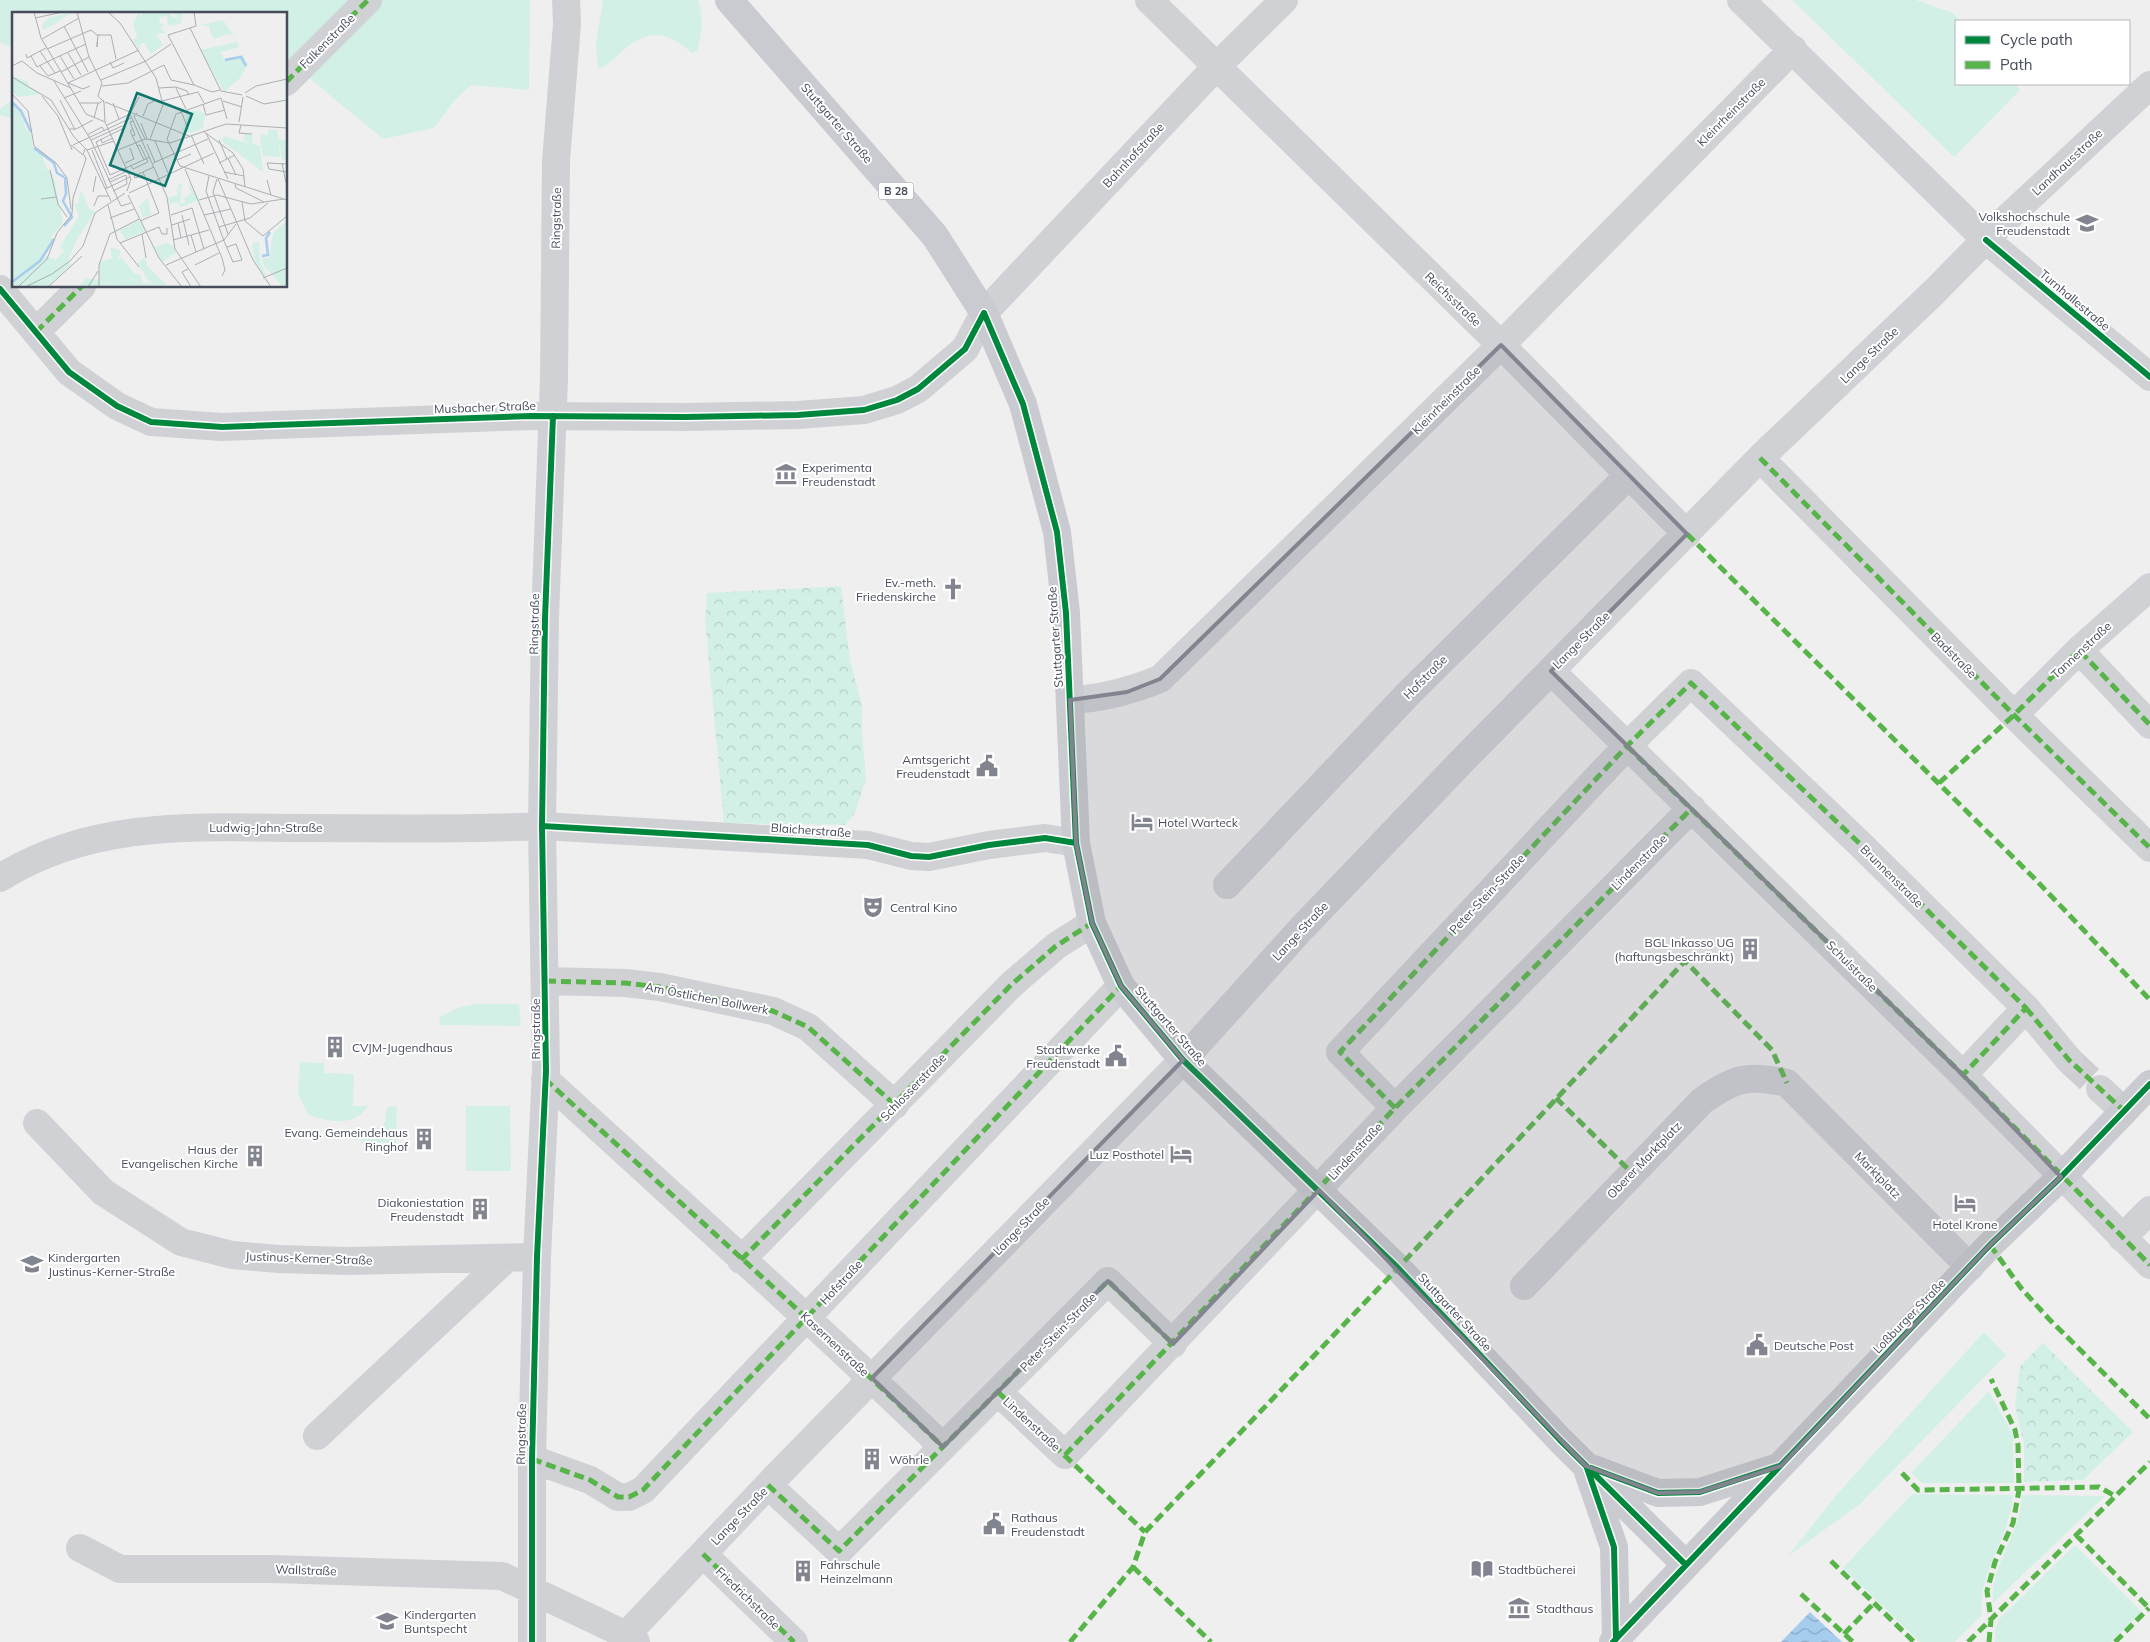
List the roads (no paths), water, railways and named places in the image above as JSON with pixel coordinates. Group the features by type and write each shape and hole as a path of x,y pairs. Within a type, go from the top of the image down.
{"main road":[{"name":"Stuttgarter Straße","path":"729,0 934,236 984,313 1023,404 1057,532 1066,613 1076,843 1092,923 1121,986 1183,1060 1319,1190 1404,1275 1586,1466 1686,1565"},
{"name":"Loßburger Straße","path":"1614,1640 1970,1267 2150,1084"},
{"name":"Stuttgarter Straße","path":"1586,1466 1658,1492 1700,1492 1780,1466"},
{"name":"Stuttgarter Straße","path":"1586,1466 1614,1547 1614,1640"}],"street":[{"name":"Falkenstraße","path":"288,80 368,0"},
{"name":"Reichsstraße","path":"1149,0 1501,345 1687,534"},
{"name":"Bahnhofstraße","path":"984,313 1216,67 1284,0"},
{"name":"Turnhallestraße","path":"1742,0 1986,240 2150,377"},
{"name":"Ringstraße","path":"532,1642 532,1458 537,1257 545,1079 546,981 542,826 545,618 552,416 556,161 569,8"},
{"name":"Kleinrheinstraße","path":"1070,700 1095,699 1127,692 1160,679 1501,345 1792,49"},
{"name":"Landhausstraße","path":"1986,240 2150,85"},
{"name":"Lange Straße","path":"631,1639 703,1554 768,1485 1183,1060 1309,921 1551,671 1760,458 1986,240"},
{"path":"36,332 80,288"},
{"name":"Musbacher Straße","path":"0,290 69,372 117,406 151,422 222,427 552,416 713,416 864,410 897,400 918,389 965,349 984,313"},
{"name":"Badstraße","path":"1760,458 2014,715 2150,848"},
{"name":"Hofstraße","path":"1227,885 1409,693 1628,475"},
{"name":"Tannenstraße","path":"2014,715 2079,650 2150,588"},
{"path":"2079,650 2150,725"},
{"name":"Schulstraße","path":"1551,671 1963,1075 2060,1177 2150,1265"},
{"name":"Peter-Stein-Straße","path":"1395,1108 1340,1052 1627,746 1691,683"},
{"name":"Brunnenstraße","path":"1691,683 1858,842 2026,1008 2069,1060"},
{"name":"Lindenstraße","path":"999,1393 1065,1455 1174,1344 1395,1108 1692,808"},
{"name":"Ludwig-Jahn-Straße","path":"0,878 28,860 62,847 106,836 174,826 490,829 542,826"},
{"name":"Blaicherstraße","path":"542,826 868,845 911,856 929,857 989,844 1044,838 1076,843"},
{"name":"Schlosserstraße","path":"742,1260 1011,985 1056,946 1092,923"},
{"name":"Am Östlichen Bollwerk","path":"546,981 625,983 660,987 773,1011 808,1028 894,1105"},
{"name":"Hofstraße","path":"532,1458 590,1480 618,1497 629,1497 643,1490 1121,986"},
{"path":"1963,1075 2026,1008"},
{"name":"Oberer Marktplatz","path":"1524,1286 1702,1102 1719,1089 1748,1077 1787,1083"},
{"name":"Kasernenstraße","path":"545,1079 742,1260 807,1317 943,1447"},
{"name":"Marktplatz","path":"1787,1083 1970,1267"},
{"path":"2100,1089 2124,1111"},
{"name":"Justinus-Kerner-Straße","path":"37,1123 103,1192 181,1242 232,1254 285,1260 348,1261 537,1257"},
{"path":"2122,1238 2150,1210"},
{"path":"317,1436 507,1258"},
{"name":"Peter-Stein-Straße","path":"943,1447 999,1393 1108,1281 1174,1344"},
{"path":"768,1485 839,1551 943,1447"},
{"name":"Wallstraße","path":"80,1548 120,1569 272,1569 502,1576 631,1639"},
{"name":"Friedrichstraße","path":"703,1554 794,1642"}],"water":[{"path":"1810,1612 1842,1642 1781,1642"}],"tunnel":[{"path":"2069,1060 2100,1089"}],"place":[{"name":"Volkshochschule Freudenstadt","path":"2087,223"},
{"name":"Experimenta Freudenstadt","path":"786,474"},
{"name":"Ev.-meth. Friedenskirche","path":"953,589"},
{"name":"Amtsgericht Freudenstadt","path":"987,766"},
{"name":"Hotel Warteck","path":"1142,822"},
{"name":"Central Kino","path":"873,907"},
{"name":"BGL Inkasso UG (haftungsbeschränkt)","path":"1750,949"},
{"name":"CVJM-Jugendhaus","path":"335,1047"},
{"name":"Stadtwerke Freudenstadt","path":"1116,1056"},
{"name":"Evang. Gemeindehaus Ringhof","path":"424,1139"},
{"name":"Luz Posthotel","path":"1181,1154"},
{"name":"Haus der Evangelischen Kirche","path":"255,1156"},
{"name":"Hotel Krone","path":"1965,1203"},
{"name":"Diakoniestation Freudenstadt","path":"480,1209"},
{"name":"Kindergarten Justinus-Kerner-Straße","path":"32,1264"},
{"name":"Deutsche Post","path":"1757,1345"},
{"name":"Wöhrle","path":"872,1459"},
{"name":"Rathaus Freudenstadt","path":"994,1524"},
{"name":"Stadtbücherei","path":"1482,1569"},
{"name":"Fahrschule Heinzelmann","path":"803,1571"},
{"name":"Stadthaus","path":"1519,1608"},
{"name":"Kindergarten Buntspecht","path":"387,1621"}]}
